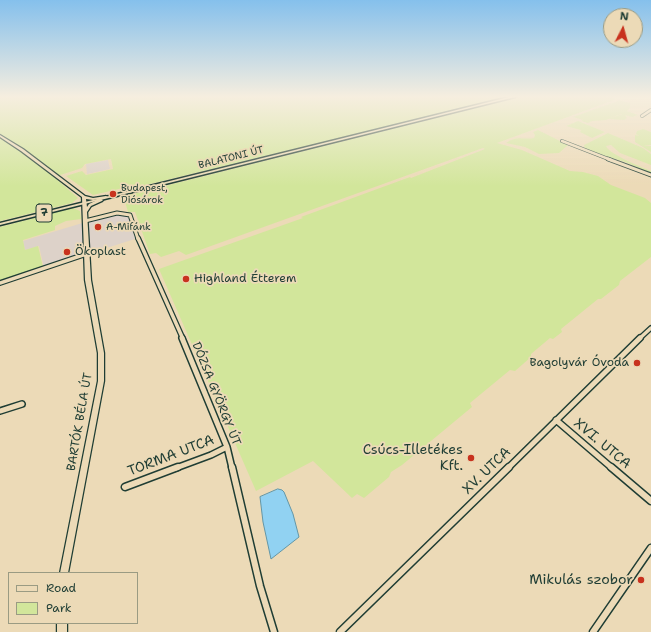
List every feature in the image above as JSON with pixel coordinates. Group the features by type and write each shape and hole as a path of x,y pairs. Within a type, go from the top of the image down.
{"main road":[{"name":"BALATONI ÚT","path":"0,224 395,126"}],"street":[{"path":"0,136 22,150 84,197 94,199 109,197"},
{"path":"562,141 651,175"},
{"path":"84,197 84,203"},
{"path":"85,211 90,205 109,197"},
{"name":"BARTÓK BÉLA ÚT","path":"64,572 101,381 101,353 88,280 84,203"},
{"name":"DÓZSA GYÖRGY ÚT","path":"85,221 117,213 130,216 138,238 166,299 226,447 260,586 274,632"},
{"path":"0,283 86,254"},
{"name":"XV. UTCA","path":"340,632 651,328"},
{"path":"0,411 22,404"},
{"name":"XVI. UTCA","path":"556,420 651,501"},
{"name":"TORMA UTCA","path":"125,487 212,455 226,447"},
{"path":"593,632 651,548"}],"shaded area":[{"path":"108,160 110,169 87,174 86,164"},
{"path":"112,214 130,215 138,238 44,268 39,246 25,250 23,241"}],"green space":[{"path":"0,126 386,126 125,190 123,188 93,195 66,176 82,171 86,175 113,169 111,159 85,164 82,168 54,177 78,198 72,203 0,221"},
{"path":"402,126 542,126 497,143 522,150 570,171 583,172 598,176 611,185 645,198 651,203 651,257 620,281 619,285 601,299 598,299 561,329 562,332 553,339 550,338 531,354 531,357 515,371 510,370 470,403 472,407 402,465 391,472 389,477 364,498 357,494 352,498 313,461 256,491 159,269 303,218 301,217 410,177 411,178 485,149 483,148 186,255 179,251 161,257 156,253 150,254 135,212 128,212 124,198 129,195"},
{"path":"568,126 591,126 605,132 592,138 580,132 581,130"},
{"path":"643,129 651,132 651,145 643,146 651,146 651,152 635,142 635,135 639,136 636,134 637,131"},
{"path":"538,130 568,145 559,153 539,154 525,147 506,143 517,138 534,138 535,135 533,132"},
{"path":"608,133 643,148 651,154 651,165 620,153 611,145 606,146 613,153 651,171 651,173 625,162 585,150 584,145"},
{"path":"73,208 80,211 81,219 66,221 55,226 55,230 23,240 25,250 38,246 43,267 0,281 0,227"}],"water":[{"path":"278,489 284,492 293,514 299,537 271,559 263,522 260,497"}],"place":[{"name":"Budapest, Diósárok","path":"113,194"},
{"name":"A-Mifánk","path":"98,227"},
{"name":"Ökoplast","path":"67,252"},
{"name":"Highland Étterem","path":"186,279"},
{"name":"Bagolyvár Óvoda","path":"637,363"},
{"name":"Csúcs-Illetékes Kft.","path":"471,458"},
{"name":"Mikulás szobor","path":"641,580"}]}
